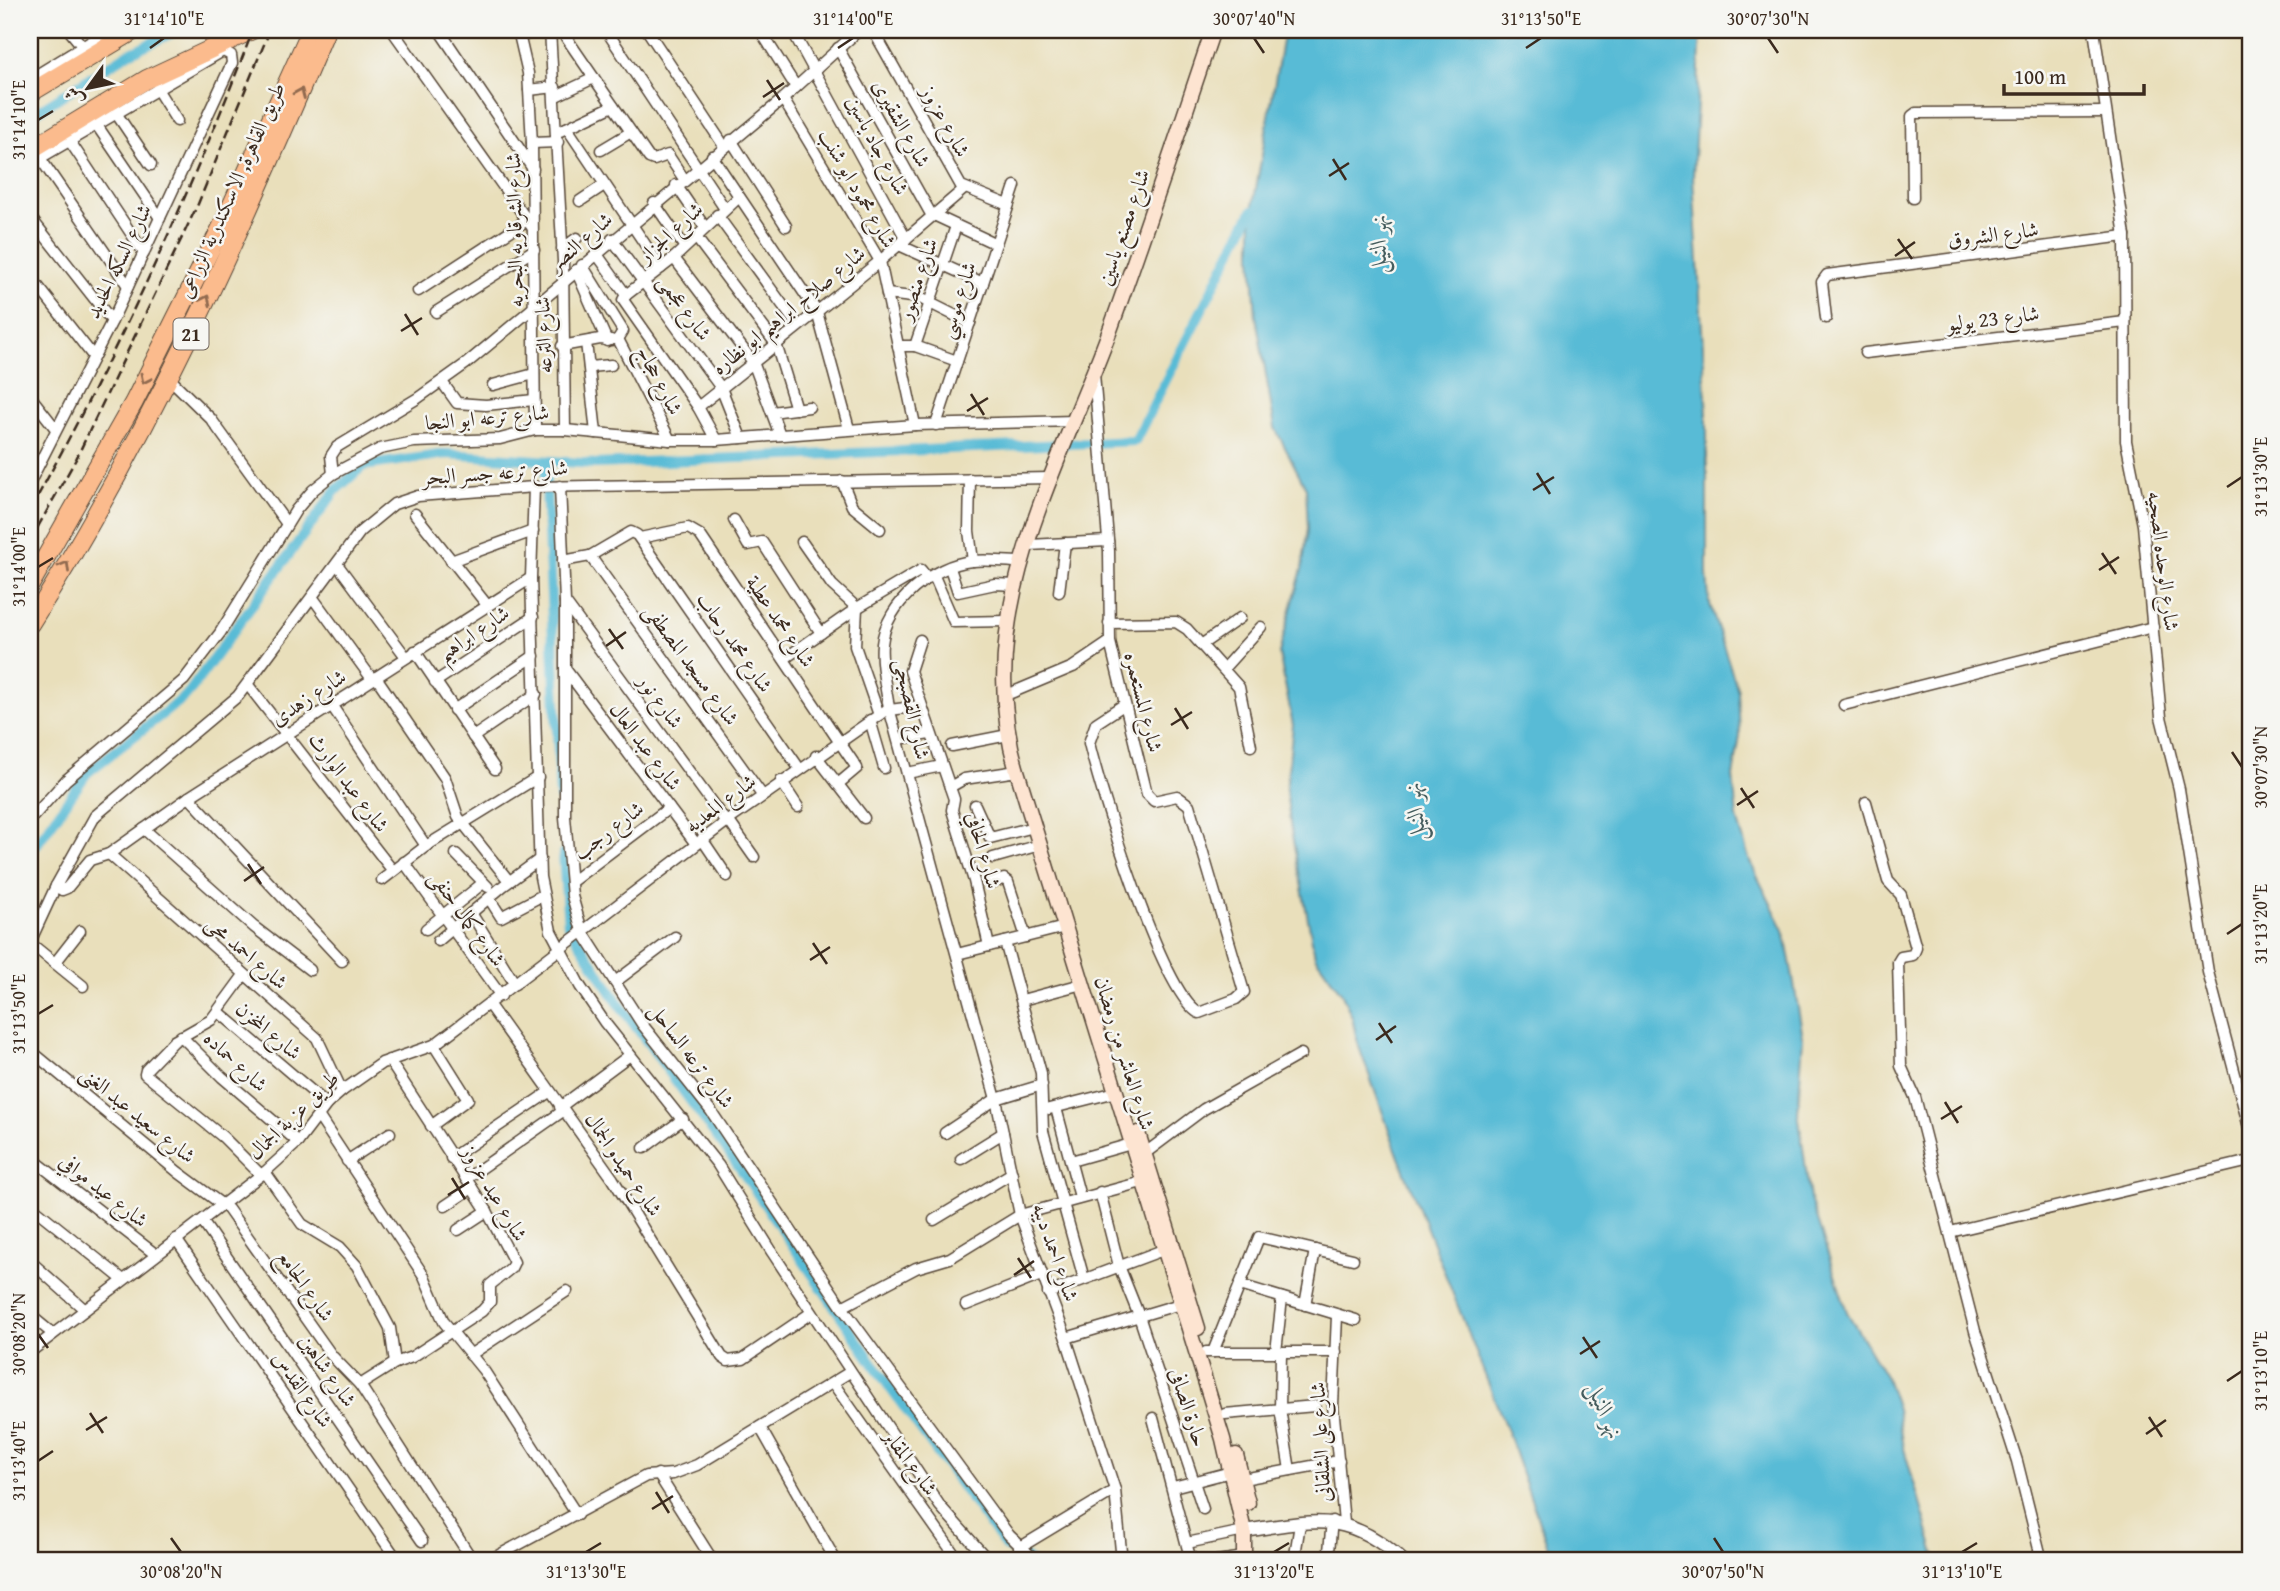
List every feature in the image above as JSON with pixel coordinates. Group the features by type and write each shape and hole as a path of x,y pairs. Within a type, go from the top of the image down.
{"highway":[{"path":"30,93 135,30"},
{"path":"33,157 146,79 251,30"},
{"name":"طريق القاهرة, الاسكندرية الزراعى","path":"30,585 134,402 225,220 311,30"},
{"name":"طريق القاهرة, الاسكندرية الزراعى","path":"30,624 169,378 261,184 326,30"}],"main road":[{"name":"شارع مصنع ياسين","path":"1056,463 1094,372 1213,30"},
{"name":"شارع العاشر من رمضان","path":"1056,463 1015,585 1006,621 1003,699 1008,735 1163,1250 1237,1476"},
{"name":"شارع العاشر من رمضان","path":"1025,554 1028,564 1014,628 1011,694 1016,743 1144,1154 1209,1352 1225,1414 1248,1530 1248,1560"}],"street":[{"path":"69,30 83,47"},
{"path":"30,79 110,30"},
{"path":"392,30 530,224 418,291"},
{"path":"439,30 533,169"},
{"path":"519,33 542,30"},
{"name":"شارع الترعه","path":"550,30 561,134 565,430"},
{"path":"561,30 651,160 668,155 704,226"},
{"path":"606,30 699,167 721,212 799,326"},
{"path":"647,30 786,226"},
{"path":"760,30 796,86"},
{"name":"شارع جاد ياسين","path":"792,30 816,69 902,242"},
{"name":"شارع النصر","path":"332,474 331,456 337,447 442,382 654,203 783,99 859,30"},
{"name":"شارع عزوز","path":"873,30 964,189 1008,205"},
{"name":"شارع الوحده الصحيه","path":"2094,30 2125,236 2126,442 2143,525 2161,717 2179,789 2208,972 2250,1131"},
{"name":"شارع الشرقاويه البحريه","path":"519,33 529,90 533,169 530,224 534,250 534,430"},
{"name":"شارع الشقيرى","path":"838,48 933,216"},
{"name":"شارع السكه الحديد","path":"30,482 144,253 232,63 229,54 223,51 157,89"},
{"path":"529,90 555,91 594,78"},
{"path":"128,286 33,157 69,140 157,89 177,121"},
{"name":"شارع محمود ابو شنب","path":"783,99 880,261 915,425"},
{"path":"532,143 561,134 613,106"},
{"path":"1913,198 1912,116 1916,113 2105,112"},
{"path":"116,113 151,165"},
{"path":"96,124 160,218"},
{"path":"601,150 631,132"},
{"path":"561,134 604,185 661,268"},
{"path":"69,140 144,253"},
{"path":"712,156 817,312 849,429"},
{"path":"580,201 604,185"},
{"name":"شارع موسي","path":"936,425 1015,186"},
{"name":"شارع صلاح ابراهيم ابو نظاره","path":"698,407 880,261 964,189"},
{"name":"شارع الجزار","path":"626,295 674,258 704,226 739,197"},
{"path":"654,203 684,246"},
{"path":"933,216 996,244"},
{"path":"30,217 112,321"},
{"name":"شارع منصور","path":"915,346 956,226"},
{"path":"695,236 776,344 796,408"},
{"name":"شارع الشروق","path":"1826,318 1822,282 1827,275 2125,236"},
{"path":"562,249 577,238"},
{"name":"شارع عجمى","path":"612,239 721,388 741,438"},
{"path":"902,242 983,283"},
{"path":"436,312 534,250"},
{"path":"596,253 626,295 623,300 698,407 716,440"},
{"path":"674,258 753,362 780,435"},
{"path":"562,346 602,338 612,340 623,332 579,267"},
{"path":"579,267 597,319 612,340"},
{"path":"30,276 93,356"},
{"path":"887,294 909,295 970,323"},
{"path":"597,319 610,310"},
{"name":"شارع 23 يوليو","path":"1866,353 2126,322"},
{"name":"شارع حجاج","path":"612,340 670,440"},
{"path":"586,342 596,433"},
{"path":"898,345 915,346 957,361"},
{"path":"589,367 611,365"},
{"name":"شارع المستعمره","path":"1094,372 1108,541 1110,642 1149,797 1154,801 1177,796 1189,805 1243,996 1196,1012 1184,997 1159,950 1135,890 1089,743 1096,723 1125,704"},
{"path":"493,385 534,374"},
{"path":"169,378 211,419 287,524"},
{"path":"442,382 457,403 486,405 534,400"},
{"path":"592,393 604,393"},
{"path":"30,396 55,429"},
{"path":"772,412 809,407"},
{"name":"شارع ترعه ابو النجا","path":"30,820 65,780 184,680 242,601 287,524 313,490 332,474 363,456 397,444 484,441 534,430 565,430 670,440 716,440 915,425 1073,421"},
{"path":"30,454 38,465"},
{"name":"شارع ترعه جسر البحر","path":"30,943 55,886 95,816 106,803 215,716 248,685 369,523 405,498 560,486 1051,478"},
{"path":"970,479 969,531 972,561"},
{"path":"842,481 852,506 880,529"},
{"name":"شارع ترعه الساحل","path":"560,486 565,602 565,817 571,882 580,933 653,1039 723,1128 842,1307 1019,1548 1036,1561"},
{"path":"534,487 531,578 541,896 560,947 580,986 734,1189 811,1313 946,1514 989,1561"},
{"path":"415,514 486,606"},
{"path":"734,520 749,546 762,542 821,633"},
{"name":"شارع محمد عطية","path":"640,538 688,528 700,535 857,769 838,784"},
{"path":"451,561 533,531"},
{"path":"563,561 590,556 631,532 640,538"},
{"name":"شارع محمد رحاب","path":"640,538 799,768"},
{"name":"شارع القصبجى","path":"957,954 890,709 881,653 885,627 899,604 931,578 950,568 972,561 1025,554 1065,543 1108,541"},
{"path":"802,542 832,585 857,608"},
{"path":"1059,592 1065,543"},
{"name":"شارع مسجد المصطفى","path":"590,556 762,795"},
{"path":"337,564 435,682 495,769"},
{"path":"950,568 958,592 995,584 1015,585"},
{"path":"784,659 857,608 921,570 931,578 954,622 1006,621"},
{"name":"شارع زهدى","path":"55,886 62,890 67,888 90,860 108,854 189,797 531,578"},
{"path":"313,598 445,778 453,807 462,822 509,881"},
{"name":"شارع نور","path":"565,602 754,857"},
{"path":"857,608 855,646 884,768"},
{"name":"شارع ابراهيم","path":"435,682 533,617"},
{"path":"1201,645 1240,618"},
{"path":"1109,623 1176,622 1224,668 1241,690 1251,746"},
{"path":"1844,705 2153,626"},
{"path":"1224,668 1261,627"},
{"name":"شارع الحافي","path":"920,640 910,668 920,706 955,800 951,810 974,881 989,946"},
{"path":"1011,694 1053,678 1110,642"},
{"path":"454,710 534,656"},
{"name":"شارع عبد العال","path":"566,670 669,808 727,876"},
{"name":"شارع عبد الوارث","path":"248,685 393,871"},
{"path":"473,737 536,694"},
{"path":"332,706 426,846"},
{"path":"890,709 920,706"},
{"name":"شارع المعديه","path":"560,947 799,768 890,709"},
{"path":"898,738 930,734"},
{"path":"952,747 1008,735"},
{"path":"816,756 864,818"},
{"path":"908,773 942,766"},
{"path":"950,787 964,779 1017,771"},
{"path":"382,880 462,822 538,776"},
{"path":"781,781 798,807"},
{"path":"189,797 342,961"},
{"path":"1866,802 1888,881 1901,895 1916,948 1913,955 1901,957 1898,962 1901,1066 1915,1097 1988,1376 2017,1461 2042,1561"},
{"path":"975,805 989,838 1034,827"},
{"name":"شارع رجب","path":"571,882 669,808"},
{"path":"144,829 254,927 310,970"},
{"path":"993,858 1040,845"},
{"name":"شارع احمد محى","path":"108,854 317,1038 342,1091"},
{"path":"456,854 484,883 501,917 541,896"},
{"path":"438,942 509,881 540,859"},
{"name":"شارع كمال حنفى","path":"404,862 500,996"},
{"path":"989,883 1004,879 1008,882 1026,937"},
{"path":"426,929 484,883"},
{"path":"471,914 515,984"},
{"path":"957,954 1065,927"},
{"path":"55,963 80,931"},
{"path":"615,982 676,937"},
{"path":"1005,942 1042,1085 1040,1112 1061,1202 1084,1279"},
{"path":"30,943 83,986"},
{"name":"طريق عزبة الجمال","path":"30,1352 263,1173 298,1142 327,1104 342,1091 388,1060 434,1045 489,1005 560,947"},
{"name":"شارع احمد ديبه","path":"957,954 996,1099 1020,1215 1066,1338 1115,1490 1122,1561"},
{"path":"244,975 219,1012 181,1036 146,1070 148,1078 223,1137 263,1173 302,1224 340,1247 357,1266 384,1311 393,1338 395,1363"},
{"path":"1022,1000 1082,984"},
{"name":"شارع حميدو الجمال","path":"489,1005 652,1239 718,1351 728,1361 743,1359 811,1313"},
{"name":"شارع المخزن","path":"219,1012 327,1104"},
{"name":"شارع حماده","path":"181,1036 222,1077 298,1142"},
{"path":"431,1126 468,1099 434,1045"},
{"name":"شارع سعيد عبد الغنى","path":"30,1050 178,1172 224,1205"},
{"path":"1144,1154 1204,1109 1301,1054"},
{"path":"445,1206 630,1055"},
{"name":"شارع عيد عزوز","path":"388,1060 487,1211 513,1258 513,1266 490,1285 491,1296 487,1307 450,1331"},
{"path":"945,1133 996,1099 1042,1085"},
{"path":"451,1158 549,1092"},
{"path":"1040,1112 1115,1092"},
{"path":"1056,1108 1080,1197"},
{"path":"319,1117 424,1276 450,1331 484,1371 577,1515"},
{"path":"644,1148 683,1119"},
{"path":"347,1161 390,1133"},
{"path":"961,1159 1003,1133"},
{"path":"1071,1161 1131,1144"},
{"name":"شارع عيد موافي","path":"30,1157 155,1254"},
{"path":"1950,1232 2250,1161"},
{"path":"933,1220 1012,1173"},
{"path":"842,1307 916,1268 950,1258 1020,1215 1142,1182"},
{"name":"حارة الصافى","path":"1100,1192 1119,1266 1139,1316 1203,1509"},
{"path":"30,1205 122,1279"},
{"name":"شارع الجامع","path":"224,1205 332,1356 360,1385 473,1561"},
{"path":"458,1230 487,1211"},
{"name":"شارع شاهين","path":"202,1221 422,1541"},
{"path":"1336,1352 1209,1352 1259,1237 1353,1259"},
{"name":"شارع القدس","path":"176,1239 398,1561"},
{"path":"1048,1293 1163,1250"},
{"path":"1304,1305 1315,1250"},
{"path":"30,1261 84,1309"},
{"path":"966,1306 1041,1275"},
{"path":"1240,1285 1356,1320"},
{"path":"470,1355 568,1291"},
{"path":"1282,1298 1278,1352 1280,1409 1290,1470"},
{"path":"1066,1338 1180,1304"},
{"path":"30,1315 53,1334"},
{"name":"شارع على الشلقانى","path":"1328,1561 1338,1522 1339,1461 1334,1405 1337,1316"},
{"path":"360,1385 395,1363 412,1357 450,1331"},
{"path":"488,1561 646,1476 674,1474 697,1465 850,1372"},
{"name":"شارع المقابر","path":"833,1383 959,1561"},
{"path":"1225,1414 1315,1406"},
{"path":"1153,1418 1191,1561"},
{"path":"760,1427 836,1561"},
{"path":"1173,1487 1339,1461"},
{"path":"658,1474 713,1561"},
{"path":"1019,1548 1115,1490"},
{"path":"1187,1543 1248,1530 1338,1522 1366,1532 1399,1560"},
{"path":"1294,1561 1300,1524"},
{"path":"1217,1561 1248,1560"}],"water":[{"name":"نهر النيل","path":"1284,30 1701,30 1693,177 1707,415 1707,574 1709,601 1738,691 1740,736 1733,776 1737,818 1750,862 1784,930 1790,961 1803,1037 1798,1112 1810,1199 1847,1312 1886,1378 1897,1409 1902,1442 1937,1561 1553,1561 1506,1428 1398,1155 1358,1044 1352,1017 1342,994 1315,956 1291,830 1286,790 1293,725 1279,653 1302,569 1308,529 1306,488 1275,428 1256,316 1252,256 1252,211"}],"waterway":[{"path":"30,116 129,53 179,30"},
{"path":"30,854 87,773 187,695 336,490 363,466 446,454 596,464 1135,441 1252,211"},
{"path":"545,463 560,797"},
{"path":"563,854 568,925 619,1004 739,1167 890,1388 1005,1546 1030,1561"}],"railway":[{"path":"30,510 62,452 150,274 204,153 253,30"},
{"path":"30,541 76,459 198,204 270,30"}]}
